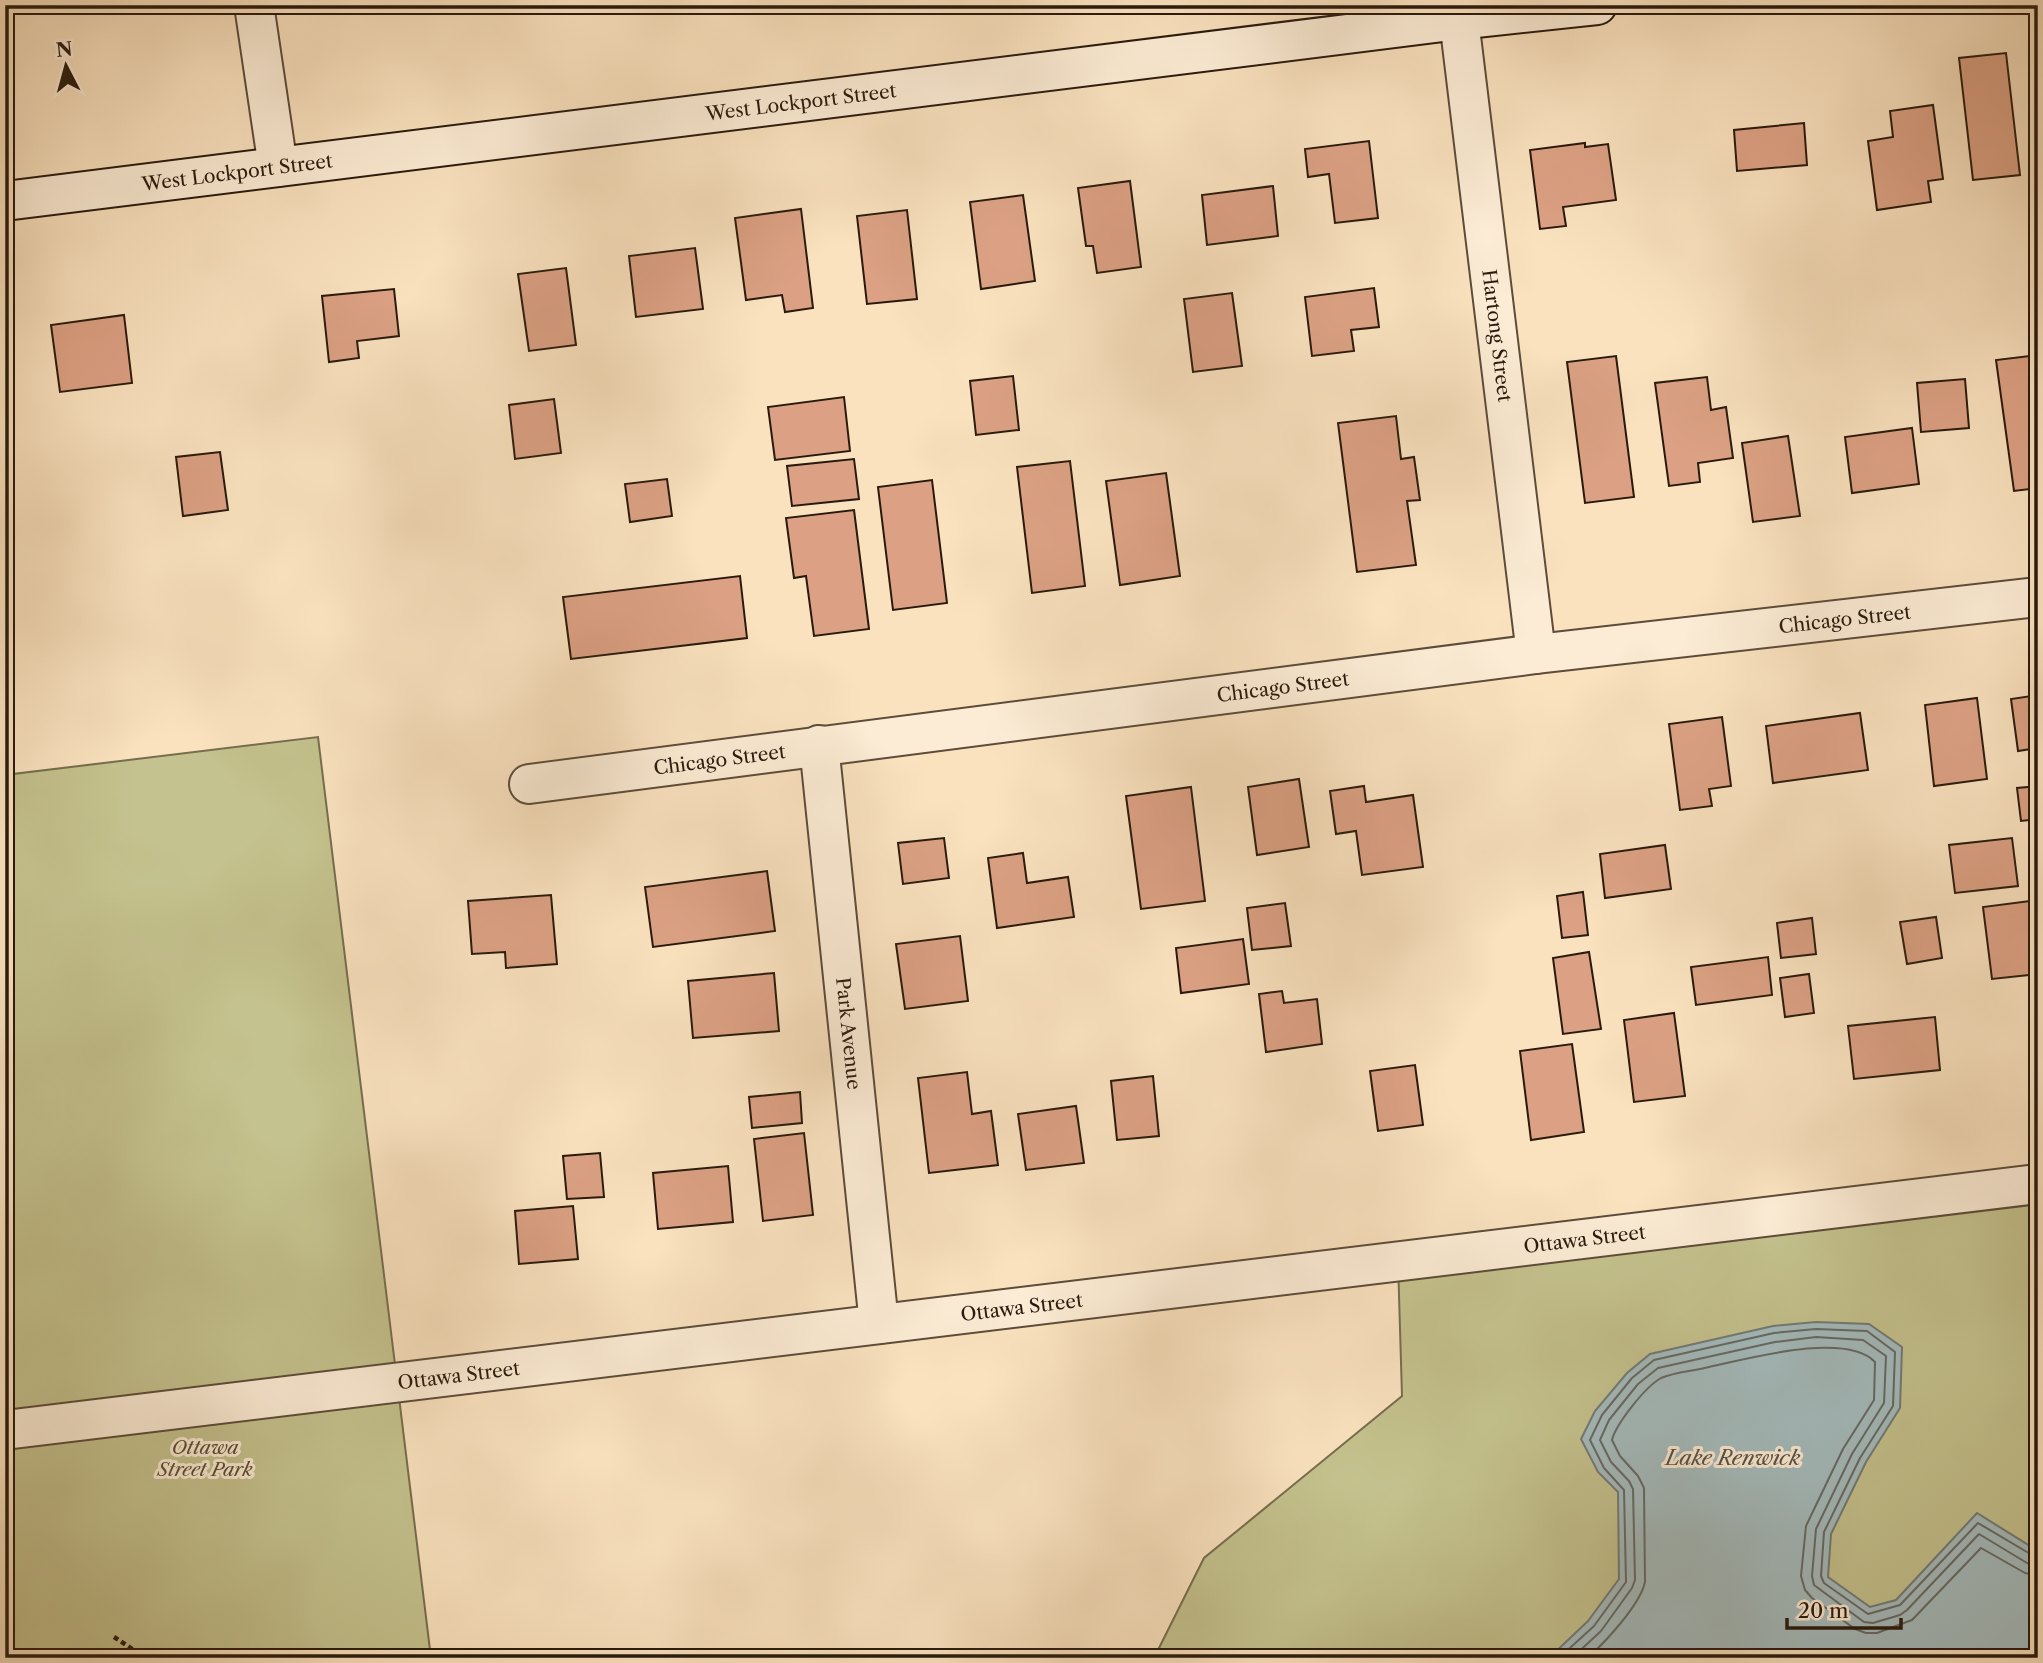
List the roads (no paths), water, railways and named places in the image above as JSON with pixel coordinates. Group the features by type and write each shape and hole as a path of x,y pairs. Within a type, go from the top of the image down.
{"street":[{"path":"254,5 278,167"},
{"name":"West Lockport Street","path":"5,201 1597,5"},
{"name":"Hartong Street","path":"1459,20 1536,654"},
{"name":"Chicago Street","path":"529,784 1536,654 2038,597"},
{"name":"Park Avenue","path":"819,745 879,1324"},
{"name":"Ottawa Street","path":"5,1430 2038,1184"}],"water":[{"name":"Lake Renwick","path":"1816,1322 1869,1324 1902,1347 1900,1408 1866,1462 1831,1534 1828,1577 1870,1607 1896,1600 1977,1513 2038,1551 2038,1658 1549,1658 1588,1621 1619,1579 1618,1492 1598,1472 1581,1439 1595,1411 1627,1373 1650,1354 1773,1326"}],"park label":[{"name":"Ottawa Street Park","path":"205,1458"}]}
